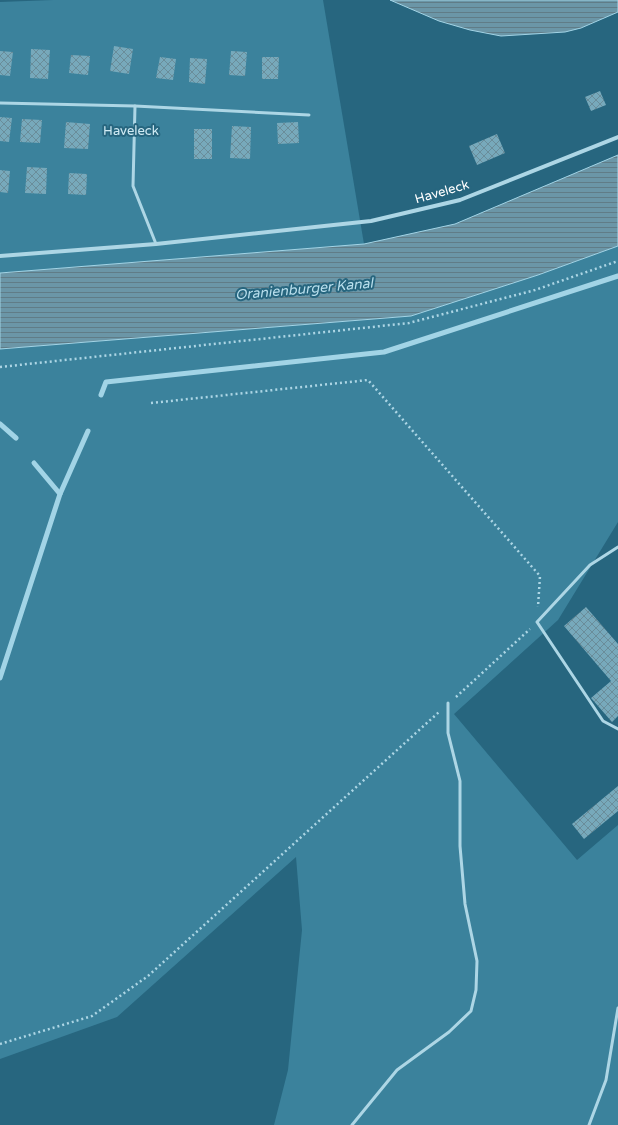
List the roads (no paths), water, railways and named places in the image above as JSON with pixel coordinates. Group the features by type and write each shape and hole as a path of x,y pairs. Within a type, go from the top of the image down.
{"street":[{"name":"Haveleck","path":"0,256 156,244 371,221 460,200 618,137"}],"lane":[{"path":"0,103 135,106 309,115"},
{"path":"135,106 133,186 156,244"},
{"path":"618,547 590,565 537,622 604,721 618,729"},
{"path":"352,1125 397,1070 448,1032 471,1011 476,990 477,961 465,904 460,846 460,781 448,733 448,704"},
{"path":"589,1125 606,1080 618,1008"}],"water":[{"path":"390,0 618,0 618,12 581,28 565,32 501,36 470,30 439,21"},
{"name":"Oranienburger Kanal","path":"618,155 618,246 538,275 411,316 0,349 0,273 364,244 455,224"}],"waterway":[{"path":"101,395 106,382 384,352 618,276"},
{"path":"0,424 16,438"},
{"path":"0,678 60,494 88,431"},
{"path":"34,463 60,494"}]}
